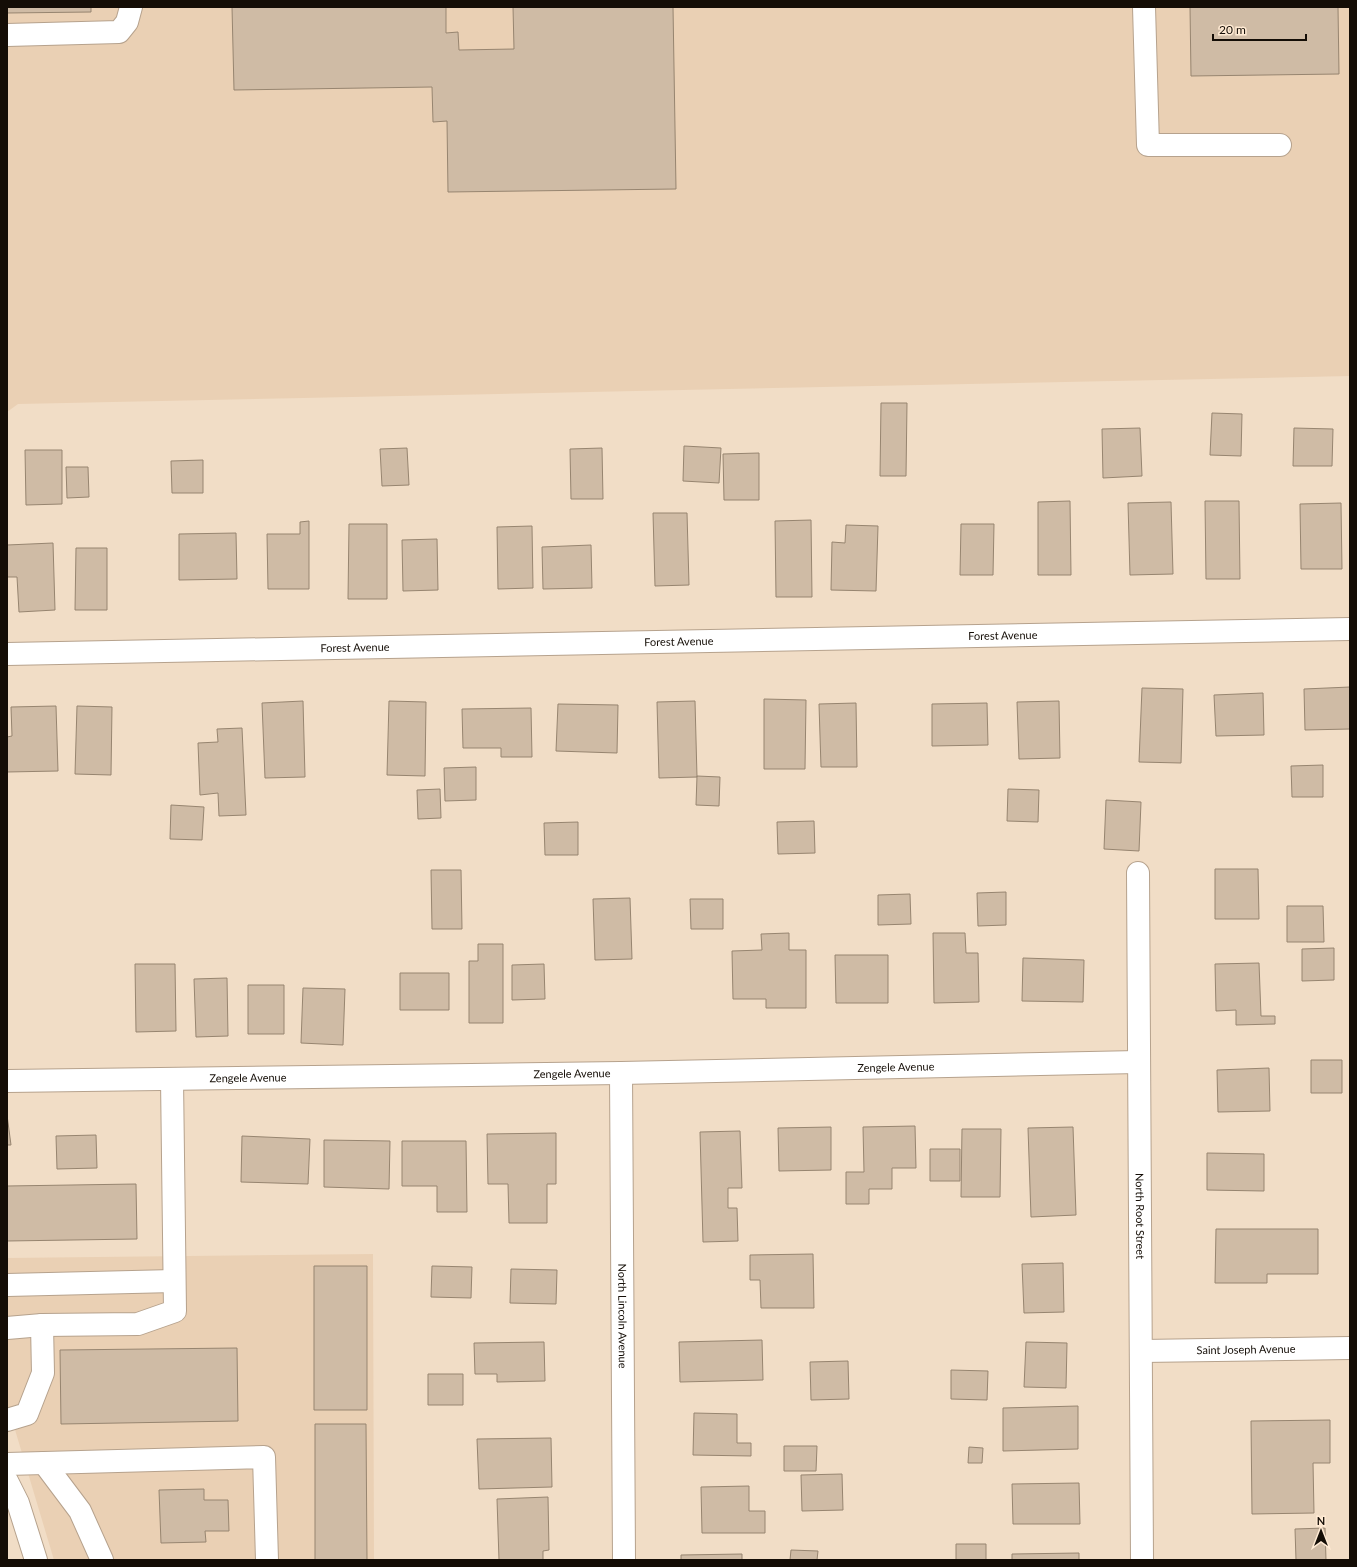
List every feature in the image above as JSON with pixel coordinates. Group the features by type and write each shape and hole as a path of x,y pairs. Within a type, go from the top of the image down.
{"street":[{"path":"7,34 119,32 127,22 131,7"},
{"path":"1144,7 1148,145 1280,145"},
{"name":"Forest Avenue","path":"7,654 1350,629"},
{"name":"North Root Street","path":"1138,873 1138,1062 1142,1351 1142,1560"},
{"name":"Zengele Avenue","path":"7,1081 621,1073 1138,1062"},
{"name":"North Lincoln Avenue","path":"621,1073 624,1560"},
{"path":"7,1328 42,1325 138,1324 174,1311 172,1079"},
{"path":"7,1285 174,1281"},
{"path":"7,1420 27,1414 43,1372 42,1325"},
{"name":"Saint Joseph Avenue","path":"1142,1351 1350,1348"},
{"path":"7,1464 264,1457 267,1560"},
{"path":"44,1463 80,1511 102,1560"},
{"path":"7,1481 18,1503 36,1560"}],"shaded area":[{"path":"7,7 1350,7 1350,376 18,404 7,412"},
{"path":"373,1254 374,1560 54,1560 7,1403 7,1258"}],"building":[{"path":"7,7 91,7 91,12 7,13"},
{"path":"232,7 446,7 446,33 458,32 459,50 514,49 513,7 673,7 676,189 448,192 447,121 433,122 432,87 234,90"},
{"path":"1190,7 1338,7 1339,74 1191,76"},
{"path":"881,403 907,403 906,476 880,476"},
{"path":"1212,413 1242,414 1241,456 1210,455"},
{"path":"1140,428 1142,476 1103,478 1102,429"},
{"path":"1294,428 1333,429 1332,466 1293,466"},
{"path":"684,446 721,448 719,483 683,481"},
{"path":"407,448 409,485 382,486 380,449"},
{"path":"602,448 603,499 571,499 570,449"},
{"path":"25,450 62,450 62,504 26,505"},
{"path":"759,453 759,500 724,500 723,454"},
{"path":"203,460 203,493 172,493 171,461"},
{"path":"66,467 88,467 89,497 67,498"},
{"path":"1070,501 1071,575 1038,575 1038,502"},
{"path":"1205,501 1239,501 1240,579 1206,579"},
{"path":"1171,502 1173,574 1130,575 1128,503"},
{"path":"1341,503 1342,569 1301,569 1300,504"},
{"path":"653,513 687,513 689,585 655,586"},
{"path":"811,520 812,597 776,597 775,521"},
{"path":"309,521 309,589 268,589 267,534 300,534 300,522"},
{"path":"349,524 387,524 387,599 348,599"},
{"path":"961,524 994,524 993,575 960,575"},
{"path":"846,525 878,526 876,591 831,590 832,542 845,543"},
{"path":"532,526 533,588 498,589 497,527"},
{"path":"236,533 237,579 179,580 179,534"},
{"path":"437,539 438,590 403,591 402,540"},
{"path":"53,543 55,610 19,612 17,577 7,577 7,545"},
{"path":"591,545 592,588 543,589 542,547"},
{"path":"76,548 107,548 107,610 75,610"},
{"path":"1350,687 1350,729 1305,730 1304,689"},
{"path":"1142,688 1183,689 1181,763 1139,762"},
{"path":"1263,693 1264,735 1216,736 1214,695"},
{"path":"764,699 806,700 805,769 764,769"},
{"path":"303,701 305,777 265,778 262,703"},
{"path":"389,701 426,702 425,776 387,775"},
{"path":"695,701 697,777 659,778 657,702"},
{"path":"1059,701 1060,758 1019,759 1017,702"},
{"path":"856,703 857,767 821,767 819,704"},
{"path":"987,703 988,745 932,746 932,704"},
{"path":"558,704 618,705 617,753 556,751"},
{"path":"56,706 58,771 7,772 7,737 12,736 11,707"},
{"path":"77,706 112,707 111,775 75,774"},
{"path":"531,708 532,757 501,757 501,748 463,748 462,709"},
{"path":"242,728 246,815 219,816 218,793 200,795 198,743 218,742 217,729"},
{"path":"1323,765 1323,797 1292,797 1291,766"},
{"path":"476,767 476,800 445,801 444,768"},
{"path":"697,776 720,777 719,806 696,805"},
{"path":"440,789 441,818 418,819 417,790"},
{"path":"1008,789 1039,790 1038,822 1007,821"},
{"path":"1106,800 1141,802 1139,851 1104,849"},
{"path":"171,805 204,807 202,840 170,839"},
{"path":"814,821 815,853 778,854 777,822"},
{"path":"578,822 578,855 545,855 544,823"},
{"path":"1215,869 1258,869 1259,919 1215,919"},
{"path":"431,870 461,870 462,929 432,929"},
{"path":"1006,892 1006,925 978,926 977,893"},
{"path":"910,894 911,924 878,925 878,895"},
{"path":"630,898 632,959 595,960 593,899"},
{"path":"690,899 723,899 723,929 691,929"},
{"path":"1287,906 1323,906 1324,942 1287,942"},
{"path":"789,933 789,950 806,950 806,1008 766,1008 766,999 733,999 732,951 762,950 761,934"},
{"path":"933,933 965,933 966,953 978,953 979,1002 934,1003"},
{"path":"478,944 503,944 503,1023 469,1023 469,961 478,961"},
{"path":"1334,948 1334,980 1302,981 1302,949"},
{"path":"835,955 888,955 888,1003 836,1003"},
{"path":"1023,958 1084,960 1083,1002 1022,1001"},
{"path":"1259,963 1261,1016 1275,1016 1275,1024 1236,1025 1236,1010 1216,1011 1215,964"},
{"path":"135,964 175,964 176,1031 136,1032"},
{"path":"544,964 545,999 512,1000 512,965"},
{"path":"400,973 449,973 449,1010 400,1010"},
{"path":"227,978 228,1036 196,1037 194,979"},
{"path":"248,985 284,985 284,1034 248,1034"},
{"path":"303,988 345,989 343,1045 301,1043"},
{"path":"1311,1060 1342,1060 1342,1093 1311,1093"},
{"path":"1269,1068 1270,1111 1218,1112 1217,1070"},
{"path":"7,1115 11,1145 7,1145"},
{"path":"915,1126 916,1168 892,1168 892,1189 869,1189 869,1204 846,1204 846,1172 864,1172 863,1127"},
{"path":"831,1127 831,1170 779,1171 778,1128"},
{"path":"1073,1127 1076,1215 1031,1217 1028,1128"},
{"path":"962,1129 1001,1129 1000,1197 961,1197"},
{"path":"740,1131 742,1188 728,1188 728,1208 737,1208 738,1241 703,1242 700,1132"},
{"path":"556,1133 556,1184 547,1184 547,1223 509,1223 508,1184 488,1184 487,1134"},
{"path":"96,1135 97,1168 57,1169 56,1136"},
{"path":"242,1136 310,1139 308,1184 241,1182"},
{"path":"324,1140 390,1141 389,1189 324,1187"},
{"path":"402,1141 466,1141 467,1212 437,1212 437,1186 402,1186"},
{"path":"930,1149 960,1149 960,1181 930,1181"},
{"path":"1207,1153 1264,1154 1264,1191 1207,1190"},
{"path":"136,1184 137,1239 7,1241 7,1186"},
{"path":"1216,1229 1318,1229 1318,1274 1267,1274 1267,1283 1215,1283"},
{"path":"813,1254 814,1308 761,1308 760,1280 750,1280 750,1255"},
{"path":"1063,1263 1064,1312 1024,1313 1022,1264"},
{"path":"314,1266 367,1266 367,1410 314,1410"},
{"path":"432,1266 472,1267 471,1298 431,1297"},
{"path":"511,1269 557,1270 556,1304 510,1303"},
{"path":"762,1340 763,1380 680,1382 679,1342"},
{"path":"544,1342 545,1381 497,1382 497,1374 475,1374 474,1343"},
{"path":"1026,1342 1067,1343 1066,1388 1024,1387"},
{"path":"237,1348 238,1421 61,1424 60,1350"},
{"path":"848,1361 849,1399 811,1400 810,1362"},
{"path":"951,1370 988,1371 987,1400 951,1399"},
{"path":"428,1374 463,1374 463,1405 428,1405"},
{"path":"1078,1406 1078,1449 1003,1451 1003,1408"},
{"path":"694,1413 737,1414 737,1443 751,1443 751,1456 693,1455"},
{"path":"1330,1420 1330,1463 1313,1463 1314,1513 1252,1514 1251,1421"},
{"path":"315,1424 366,1424 367,1560 315,1560"},
{"path":"551,1438 552,1487 479,1489 477,1439"},
{"path":"784,1446 817,1446 816,1471 784,1471"},
{"path":"969,1447 983,1448 982,1463 968,1463"},
{"path":"842,1474 843,1510 802,1511 801,1475"},
{"path":"1079,1483 1080,1524 1013,1524 1012,1484"},
{"path":"749,1486 749,1511 765,1511 765,1533 702,1533 701,1487"},
{"path":"204,1489 204,1500 228,1500 229,1531 205,1531 206,1542 161,1543 159,1490"},
{"path":"548,1497 549,1550 543,1551 543,1560 499,1560 497,1499"},
{"path":"1325,1528 1326,1560 1296,1560 1295,1529"},
{"path":"956,1544 986,1544 986,1560 956,1560"},
{"path":"791,1550 818,1551 817,1560 790,1560"},
{"path":"1079,1553 1079,1560 1012,1560 1012,1554"},
{"path":"742,1554 742,1560 681,1560 681,1555"}]}
